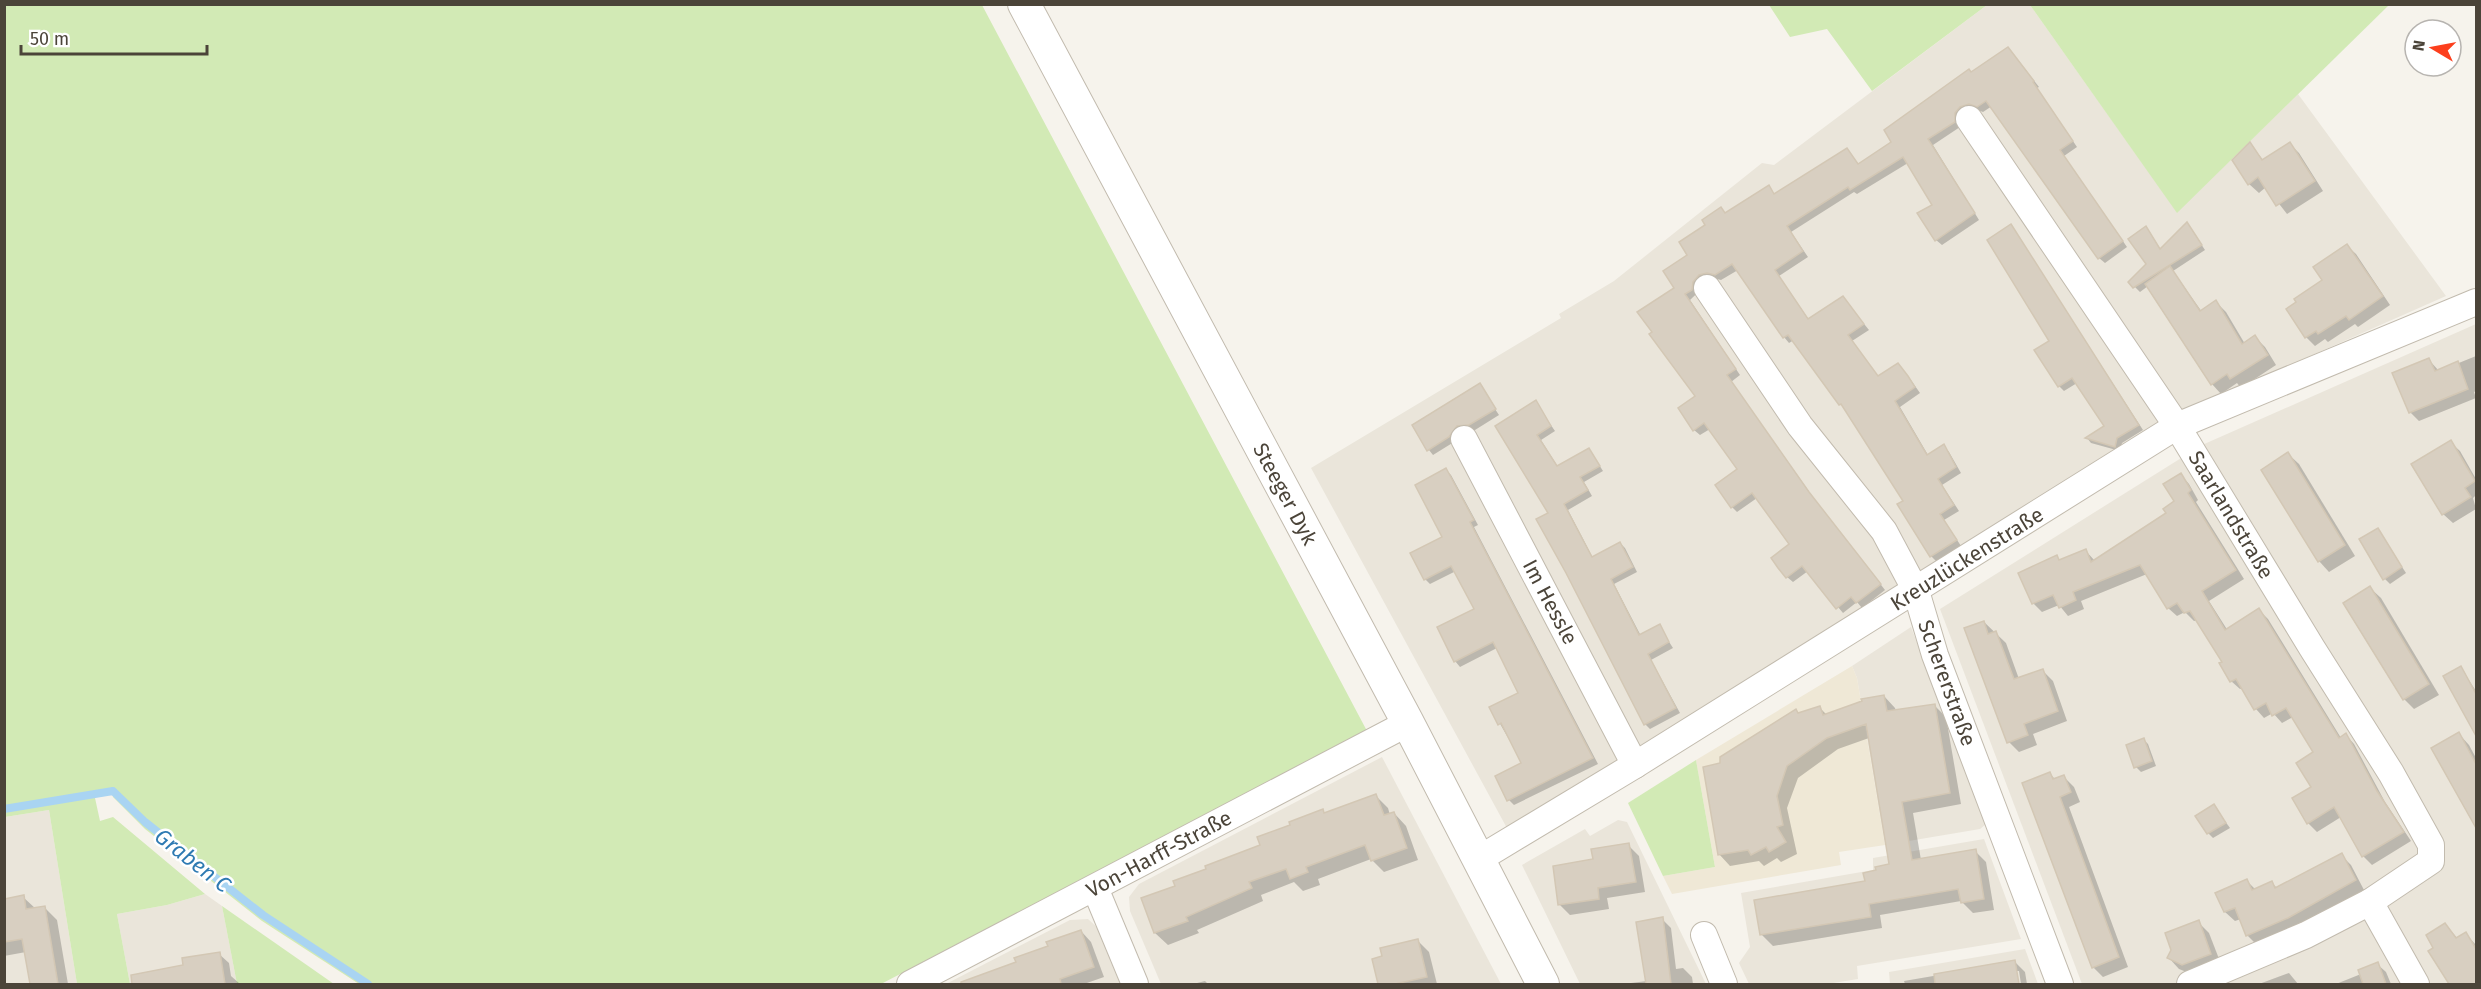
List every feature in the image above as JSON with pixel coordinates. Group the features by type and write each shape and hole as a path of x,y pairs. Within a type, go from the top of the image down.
{"street":[{"name":"Steeger Dyk","path":"1024,4 1408,723 1543,984"},
{"name":"Saarlandstraße","path":"1968,119 2177,426 2391,773 2431,845 2431,861 2370,902 2306,935 2190,984"},
{"name":"Schererstraße","path":"1707,288 1800,426 1884,531 1916,591 1935,655 2061,984"},
{"name":"Kreuzlückenstraße","path":"1479,859 1916,591 2177,426 2476,302"},
{"name":"Im Hessle","path":"1464,439 1635,765"},
{"name":"Von-Harff-Straße","path":"910,984 1408,723"},
{"path":"1095,888 1135,984"},
{"path":"2370,902 2416,984"},
{"path":"1704,935 1724,984"}],"shaded area":[{"path":"1987,5 2030,5 2177,212 2298,94 2446,296 2186,411 1508,830 1311,468 1561,318 1559,314 1614,281 1762,163 1774,165"},
{"path":"2476,324 2476,984 2082,984 1940,609 2202,445"},
{"path":"1911,627 1986,824 1980,829 1885,845 1857,678 1852,666"},
{"path":"1852,666 1857,678 1885,845 1839,852 1841,865 1672,894 1663,876 1715,867 1696,760"},
{"path":"1382,757 1501,984 1161,984 1130,911 1129,897 1139,884"},
{"path":"49,810 77,984 5,984 5,817"},
{"path":"1618,820 1627,822 1706,984 1580,984 1522,865 1585,829 1590,836"},
{"path":"1984,839 2021,939 1857,966 1858,979 1827,984 1749,984 1739,963 1750,947 1741,893 1873,870 1873,858"},
{"path":"205,894 222,906 237,984 130,984 117,914 167,905"},
{"path":"1088,919 1100,930 1123,984 946,984 1070,920"},
{"path":"2025,949 2038,984 1890,984 1889,972"}],"green space":[{"path":"5,5 982,5 1367,731 881,984 359,984 262,921 145,829 113,797 112,793 97,795 95,798 100,821 113,817 205,894 167,905 117,914 130,984 77,984 49,810 5,817"},
{"path":"1769,5 1987,5 1872,91 1827,29 1790,37"},
{"path":"2030,5 2389,5 2177,213"},
{"path":"1696,760 1715,867 1663,876 1628,803"},
{"path":"222,906 334,984 237,984"}],"building":[{"path":"2008,47 2034,81 2073,141 2060,150 2123,241 2098,259 1986,101 1977,107 1969,104 1960,107 1955,113 1955,122 1928,139 1975,213 1935,241 1917,213 1932,205 1903,157 1850,190 1848,187 1787,226 1803,251 1775,270 1808,319 1843,296 1864,324 1848,335 1878,376 1898,363 1908,376 1915,387 1895,401 1927,455 1944,444 1956,467 1938,479 1954,505 1940,514 1957,540 1930,557 1897,504 1903,501 1841,404 1839,405 1788,335 1783,338 1732,264 1715,275 1707,273 1699,275 1693,282 1692,290 1685,294 1736,369 1727,375 1809,492 1881,584 1856,603 1851,597 1836,609 1802,566 1786,578 1778,568 1771,558 1789,544 1752,493 1731,508 1715,485 1737,469 1704,423 1693,431 1678,408 1695,396 1649,334 1652,332 1637,312 1674,288 1663,271 1687,255 1679,242 1705,225 1702,220 1721,207 1725,213 1769,185 1774,194 1847,148 1858,164 1891,142 1884,130 1969,69 1971,72"},
{"path":"2250,142 2262,160 2290,142 2315,181 2276,206 2258,177 2248,185 2232,160"},
{"path":"2187,222 2202,245 2133,288 2128,282 2146,264 2128,239 2146,226 2160,249"},
{"path":"2011,224 2139,425 2117,438 2115,447 2085,438 2104,426 2072,378 2058,387 2034,350 2049,341 1987,240"},
{"path":"2347,244 2383,296 2349,320 2346,316 2318,334 2316,331 2305,338 2286,309 2296,302 2294,299 2322,280 2313,267"},
{"path":"2170,266 2200,311 2216,300 2242,344 2255,335 2268,355 2230,379 2227,374 2211,385 2145,284"},
{"path":"2429,358 2435,371 2458,361 2468,389 2409,413 2392,373"},
{"path":"1480,383 1496,409 1469,425 1457,426 1449,437 1427,451 1412,425"},
{"path":"1536,400 1551,426 1537,435 1557,466 1589,448 1600,466 1580,477 1588,490 1564,504 1592,557 1620,542 1633,567 1611,579 1639,635 1660,624 1669,642 1648,654 1676,708 1644,725 1536,519 1548,513 1495,426"},
{"path":"2451,440 2475,481 2465,488 2471,497 2442,515 2411,464"},
{"path":"2288,452 2345,545 2318,562 2261,470"},
{"path":"1446,468 1474,520 1470,522 1593,758 1507,801 1495,776 1521,763 1501,723 1498,725 1489,707 1518,693 1493,642 1454,662 1437,627 1474,609 1451,566 1424,580 1410,553 1442,537 1415,485"},
{"path":"2181,473 2191,490 2188,493 2236,570 2202,591 2225,630 2259,608 2339,738 2346,733 2377,791 2404,832 2362,857 2334,807 2307,824 2292,798 2311,787 2296,763 2313,752 2286,708 2272,716 2266,703 2254,710 2236,679 2230,682 2219,663 2222,662 2190,611 2184,613 2177,603 2167,609 2140,565 2073,592 2076,600 2059,608 2053,595 2032,604 2018,573 2057,555 2059,560 2086,549 2091,562 2166,513 2163,509 2174,501 2163,484"},
{"path":"2378,528 2402,567 2383,580 2359,539"},
{"path":"2370,586 2429,684 2403,700 2343,603"},
{"path":"1984,621 1988,634 1996,631 2014,679 2043,669 2058,711 2024,724 2028,735 2007,743 1964,628"},
{"path":"2461,666 2476,694 2476,736 2443,676"},
{"path":"1884,695 1887,711 1935,704 1950,793 1902,802 1912,860 1976,849 1984,899 1961,903 1958,889 1869,904 1871,917 1760,935 1754,900 1865,881 1863,873 1889,864 1866,724 1827,738 1787,766 1777,796 1783,825 1777,827 1786,842 1769,852 1766,847 1751,855 1748,850 1718,855 1703,767 1720,763 1720,757 1796,709 1798,713 1820,706 1823,715 1862,701 1861,699"},
{"path":"2459,732 2476,764 2476,828 2431,748"},
{"path":"2144,738 2152,761 2134,768 2126,745"},
{"path":"2050,772 2053,779 2064,775 2071,792 2060,797 2119,957 2092,968 2022,783"},
{"path":"1376,794 1384,815 1394,812 1407,848 1371,861 1365,845 1306,867 1308,872 1290,879 1286,869 1249,882 1252,888 1186,917 1188,921 1154,933 1141,898 1175,886 1173,881 1206,869 1205,866 1260,845 1257,837 1290,825 1289,822 1323,809 1324,813"},
{"path":"2214,804 2226,823 2207,834 2195,816"},
{"path":"1629,843 1636,882 1598,888 1599,899 1558,905 1553,866 1593,859 1591,849"},
{"path":"2342,853 2356,880 2288,918 2246,936 2235,908 2224,912 2215,893 2247,879 2252,890 2272,881 2275,888"},
{"path":"24,895 26,909 45,906 58,984 30,984 22,939 4,942 4,899"},
{"path":"1663,917 1671,984 1646,984 1636,922"},
{"path":"2199,920 2211,954 2182,965 2167,958 2171,950 2165,933"},
{"path":"2445,923 2456,938 2466,932 2476,949 2476,984 2449,984 2428,951 2433,948 2426,935"},
{"path":"1081,930 1094,967 1060,979 1061,984 961,984 961,982 1016,962 1014,958 1048,946 1046,942"},
{"path":"1418,939 1427,977 1395,984 1378,984 1372,959 1382,956 1380,948"},
{"path":"220,952 225,984 132,984 131,975 183,965 182,958"},
{"path":"2015,960 2019,984 1935,984 1934,974"},
{"path":"2378,962 2386,984 2363,984 2358,970"}],"waterway":[{"name":"Graben C","path":"4,809 113,791 145,822 263,915 368,984"}]}
